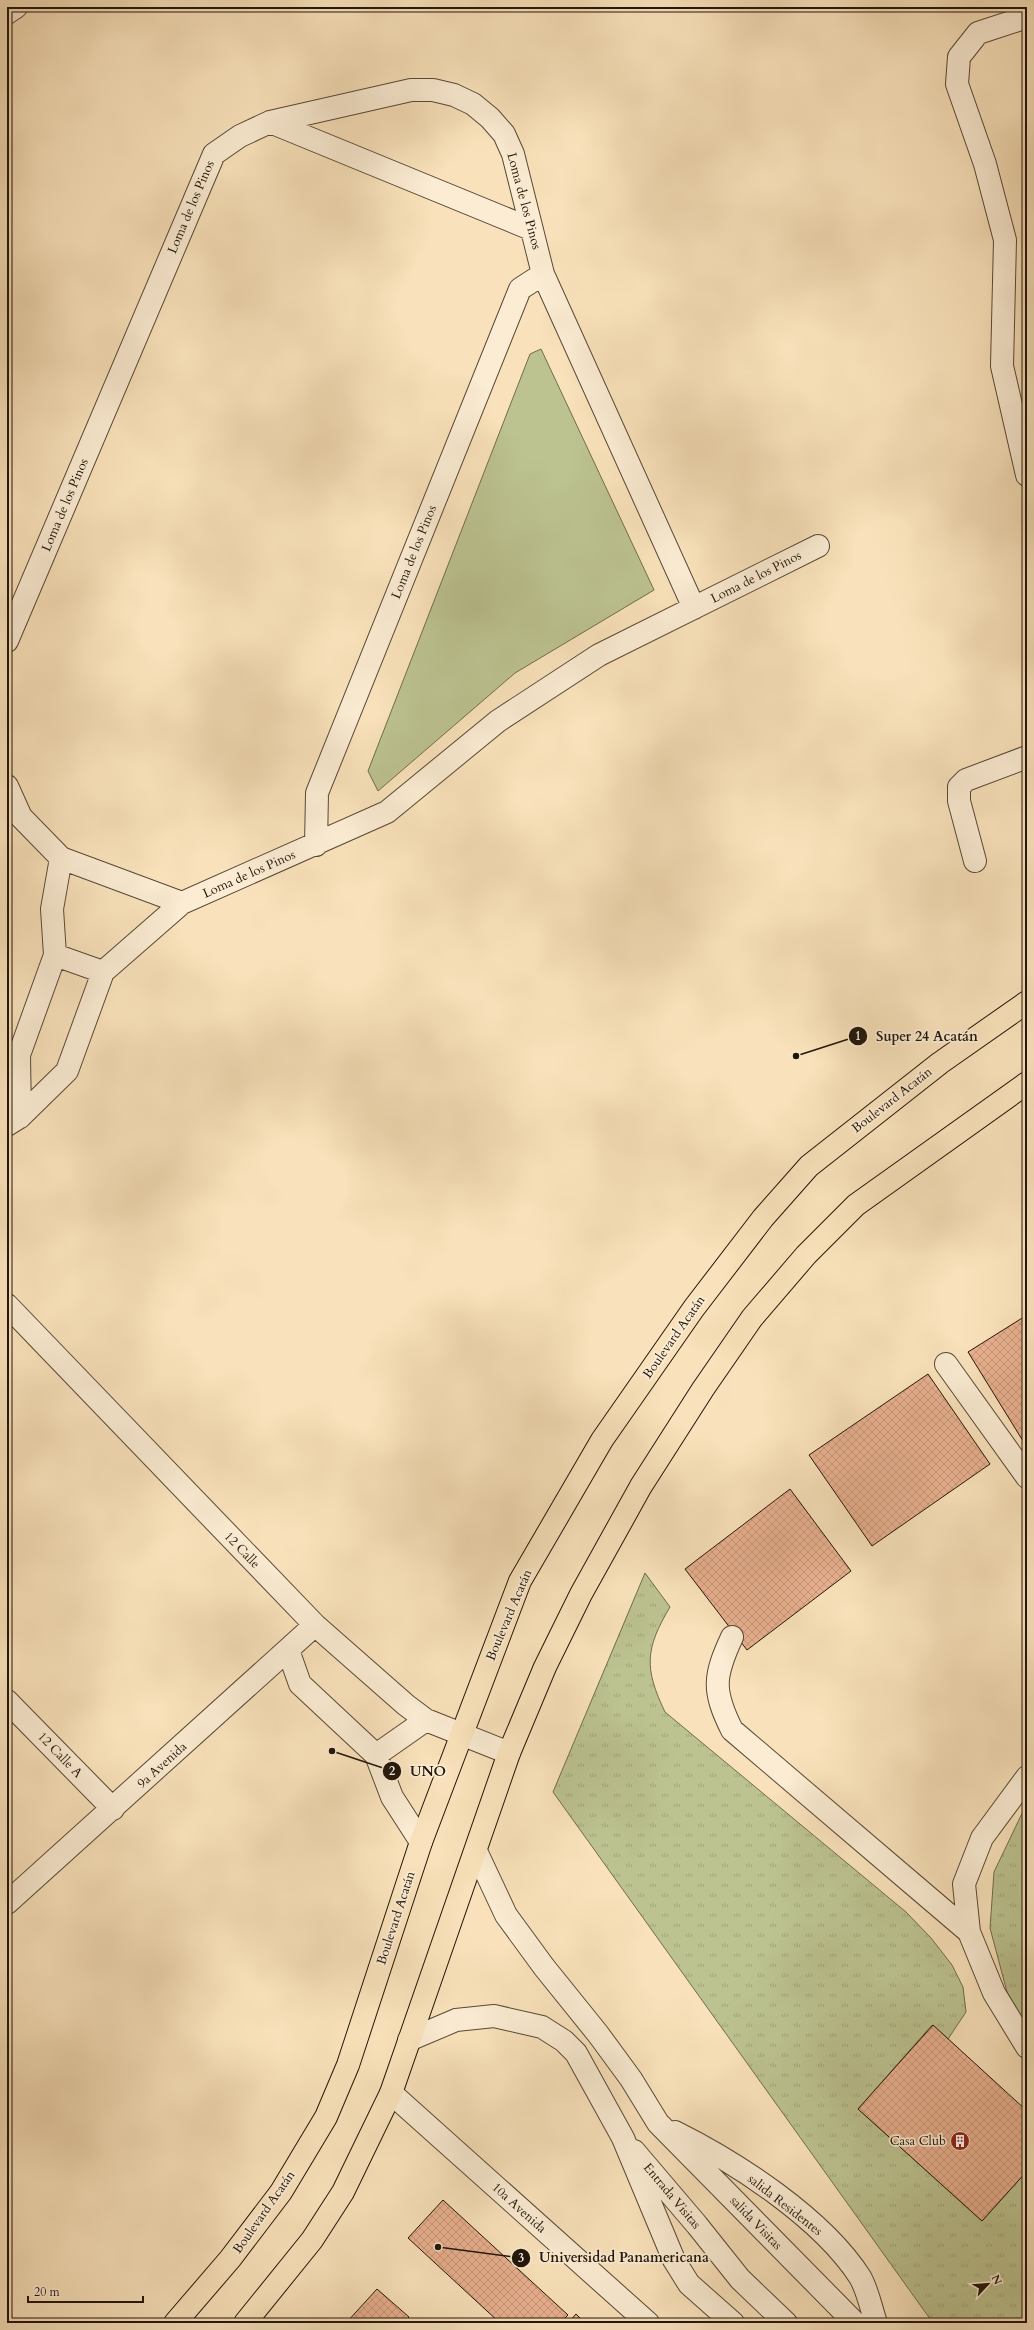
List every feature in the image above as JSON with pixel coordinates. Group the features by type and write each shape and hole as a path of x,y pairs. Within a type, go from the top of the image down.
{"main road":[{"name":"Boulevard Acatán","path":"175,2323 230,2259 281,2192 326,2117 348,2065 421,1842 520,1581 598,1447 694,1308 763,1218 809,1166 940,1063 1027,1002"},
{"path":"245,2323 312,2240 343,2192 391,2092 509,1753 545,1667 581,1594 641,1486 703,1388 752,1318 806,1255 856,1206 1027,1083"}],"street":[{"path":"7,13 16,7"},
{"path":"1027,17 978,33 959,57 957,84 984,164 1005,240 1002,366 1027,475"},
{"name":"Loma de los Pinos","path":"7,641 214,154 240,136 270,122 411,90 433,90 454,95 473,104 490,118 504,134 513,154 543,274 694,608"},
{"path":"270,122 532,229"},
{"name":"Loma de los Pinos","path":"316,845 317,794 520,289 543,274"},
{"name":"Loma de los Pinos","path":"13,1121 67,1071 103,972 182,903 316,845 387,812 498,721 599,655 818,546"},
{"path":"975,861 959,801 959,787 966,780 1027,757"},
{"path":"7,786 21,817 61,858 182,903"},
{"name":"Loma de los Pinos","path":"13,1121 19,1056 55,955 52,909 61,858"},
{"path":"55,955 103,972"},
{"name":"12 Calle","path":"7,1305 315,1625 406,1705 426,1720 509,1753"},
{"path":"946,1364 1027,1478"},
{"name":"9a Avenida","path":"7,1903 113,1809 315,1625"},
{"path":"732,1637 720,1662 717,1686 721,1708 732,1730 968,1932"},
{"path":"288,1650 300,1684 376,1755 392,1797 421,1842"},
{"name":"12 Calle A","path":"7,1701 113,1809"},
{"path":"376,1755 426,1720"},
{"path":"1027,1777 982,1838 964,1884 968,1932 994,1993 1027,2047"},
{"name":"salida Visitas","path":"476,1851 506,1915 544,1967 603,2040 658,2123 855,2323"},
{"path":"409,2040 456,2020 494,2016 542,2028 564,2041 576,2053 623,2138 674,2260 689,2284 733,2323"},
{"name":"10a Avenida","path":"391,2092 648,2323"},
{"name":"salida Residentes","path":"658,2123 714,2151 800,2214 830,2241 860,2278 876,2323"},
{"name":"Entrada Visitas","path":"623,2138 697,2225 740,2279 786,2323"}],"green space":[{"path":"541,349 654,590 515,673 378,791 368,771 530,354"},
{"path":"645,1573 670,1607 656,1635 650,1659 653,1683 665,1712 906,1912 931,1938 952,1965 963,1987 966,2012 948,2039 932,2025 858,2109 982,2221 1027,2171 1027,2323 933,2323 553,1792"},
{"path":"1027,1803 1027,2027 1007,1992 990,1928 994,1872"}],"building":[{"path":"1027,1315 1027,1438 1023,1441 968,1352"},
{"path":"928,1374 990,1464 872,1546 809,1455"},
{"path":"790,1489 851,1571 747,1650 685,1569"},
{"name":"Casa Club","path":"933,2025 1027,2111 1027,2171 982,2221 858,2109"},
{"path":"443,2200 568,2315 560,2323 500,2323 408,2238"},
{"path":"377,2289 409,2317 404,2323 346,2323"},
{"path":"576,2314 585,2323 568,2323"}],"place":[{"name":"Super 24 Acatán","path":"796,1056"},
{"name":"UNO","path":"332,1751"},
{"name":"Casa Club","path":"960,2141"},
{"name":"Universidad Panamericana","path":"438,2247"}]}
